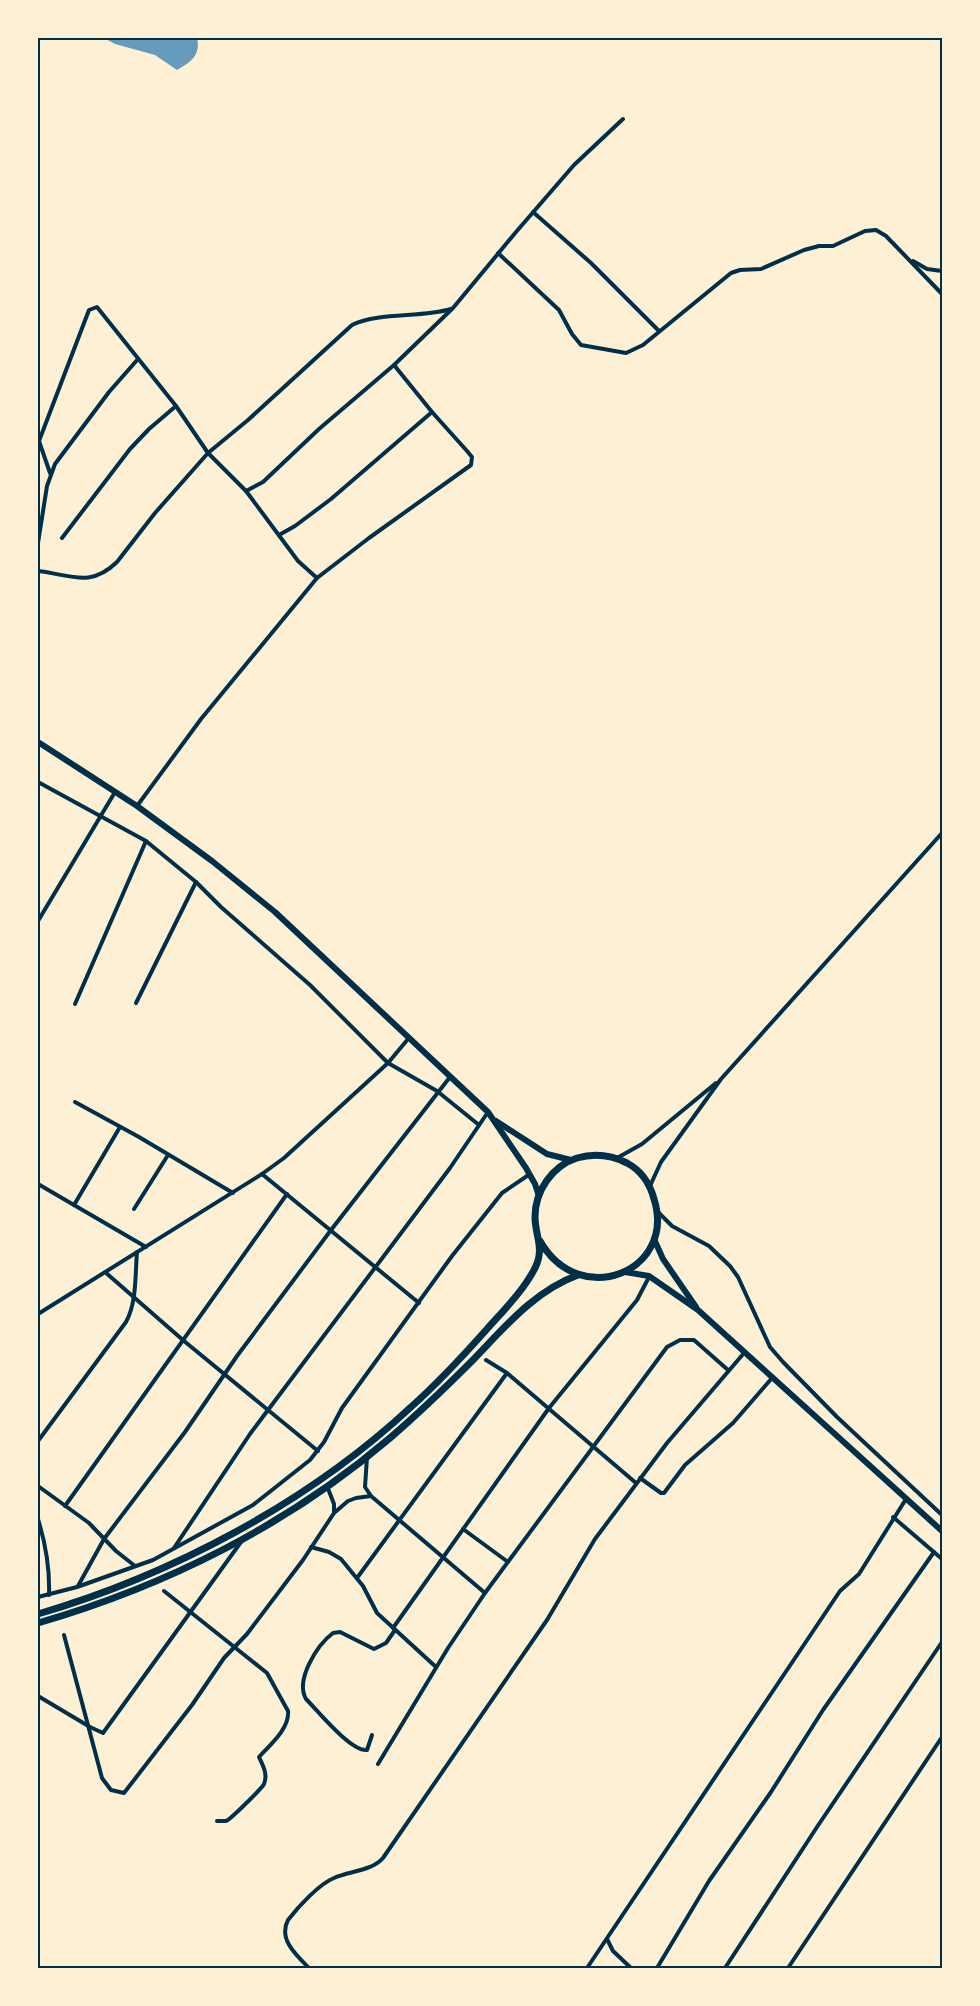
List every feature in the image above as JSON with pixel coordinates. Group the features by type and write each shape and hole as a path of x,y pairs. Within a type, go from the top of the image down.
{"highway":[{"path":"38,1614 117,1587 203,1549 294,1496 349,1458 410,1408 457,1362 504,1310 535,1268 540,1240 535,1218 538,1196 546,1181 557,1169 586,1155 602,1155 617,1158 636,1169 650,1186 658,1212 654,1239 647,1253 625,1272 610,1277 594,1278 578,1275 556,1262 540,1240"},
{"path":"38,1623 114,1599 243,1540 327,1486 367,1456 435,1398 512,1318 556,1285 578,1275"}],"main road":[{"path":"38,742 137,806 220,867 275,912 488,1112 530,1174 538,1196"},
{"path":"493,1119 547,1154 572,1160"},
{"path":"654,1239 663,1259 698,1310"},
{"path":"625,1272 649,1276 698,1310 942,1531"}],"street":[{"path":"246,491 263,482 319,429 394,365 453,308 574,165 623,119"},
{"path":"533,212 591,263 659,331"},
{"path":"498,253 559,310 581,345 626,353 643,345 731,273 761,269 804,249 833,246 865,231 876,230 910,259 942,294"},
{"path":"910,259 927,269 942,272"},
{"path":"50,474 38,441 89,310 97,307 176,406 208,453 246,491 298,561 317,578"},
{"path":"38,571 91,578 107,571 208,453 248,420 352,325 453,308"},
{"path":"38,543 50,474 61,454 80,429 138,359"},
{"path":"137,806 201,719 317,578 471,465 472,457 394,365"},
{"path":"62,538 130,449 176,406"},
{"path":"279,535 331,499 432,412"},
{"path":"38,782 146,841 196,882 310,986 388,1063 437,1091 479,1125"},
{"path":"38,921 116,792"},
{"path":"650,1186 661,1162 721,1079 942,833"},
{"path":"75,1004 146,841"},
{"path":"136,1003 196,882"},
{"path":"38,1314 233,1193 284,1158 388,1063 408,1039"},
{"path":"78,1587 104,1539 185,1432 224,1374 450,1076"},
{"path":"617,1158 658,1131 721,1079"},
{"path":"75,1102 233,1193"},
{"path":"174,1549 250,1434 450,1168 488,1112"},
{"path":"74,1205 120,1127"},
{"path":"134,1209 168,1155"},
{"path":"262,1174 419,1303"},
{"path":"38,1597 78,1587 136,1567 174,1549 253,1505 310,1460 318,1451 342,1408 452,1256 498,1197 513,1184 530,1174"},
{"path":"38,1184 146,1247"},
{"path":"65,1506 287,1194"},
{"path":"658,1212 672,1226 709,1246 730,1266 738,1276 770,1347 837,1417 942,1515"},
{"path":"38,1441 130,1315 137,1252"},
{"path":"105,1272 184,1341 318,1451"},
{"path":"372,1735 367,1750 362,1751 351,1745 306,1699 302,1689 303,1679 313,1660 333,1633 340,1632 374,1649 386,1643 443,1557 549,1408 637,1300 649,1276"},
{"path":"378,1764 436,1667 485,1593 667,1347 680,1340 694,1340 728,1370"},
{"path":"309,1968 286,1940 284,1927 288,1920 331,1879 375,1865 383,1858 547,1620 595,1539 640,1478 745,1352"},
{"path":"486,1360 507,1373 636,1483"},
{"path":"357,1578 401,1521 412,1501 507,1373"},
{"path":"640,1478 663,1493 689,1461 733,1423 773,1377"},
{"path":"367,1456 365,1487 371,1496 485,1593"},
{"path":"38,1486 89,1523 136,1567"},
{"path":"327,1486 333,1497 334,1513"},
{"path":"64,1635 102,1778 111,1790 124,1793 234,1647 247,1634 334,1513 348,1501 371,1496"},
{"path":"587,1968 840,1592 859,1574 906,1498"},
{"path":"893,1517 942,1559"},
{"path":"38,1519 46,1546 50,1575 49,1595"},
{"path":"463,1529 508,1563"},
{"path":"38,1696 101,1733 105,1731 243,1540"},
{"path":"311,1548 335,1555 357,1578 374,1609 436,1667"},
{"path":"657,1968 709,1881 771,1792 823,1710 934,1552"},
{"path":"164,1591 267,1673 285,1703 288,1714 278,1736 259,1757 266,1773 264,1785 244,1803 238,1813 226,1821 217,1821"},
{"path":"725,1968 942,1642"},
{"path":"788,1968 942,1737"},
{"path":"607,1939 613,1951 631,1968"}],"water":[{"path":"104,38 152,38 155,40 197,38 198,49 191,61 177,70 155,55 115,44"}]}
